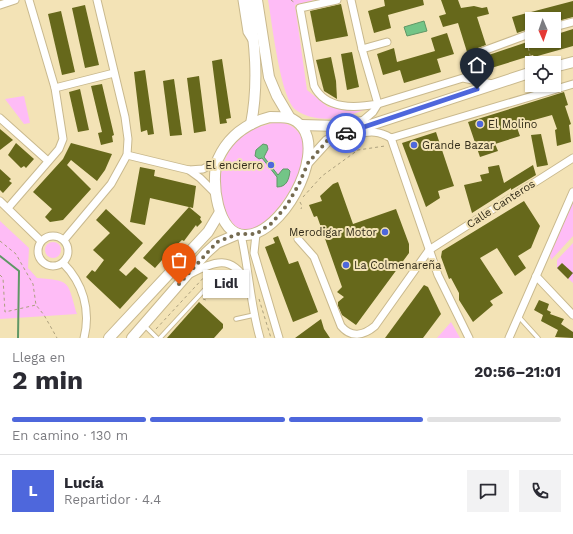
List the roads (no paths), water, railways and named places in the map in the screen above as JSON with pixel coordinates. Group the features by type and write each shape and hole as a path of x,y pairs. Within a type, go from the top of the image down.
{"main road":[{"path":"248,0 254,43 257,82 256,100 251,124"},
{"path":"257,0 269,77 277,96 290,118 301,126 306,134 309,144 308,163"},
{"path":"561,65 573,62"},
{"path":"132,338 217,242 240,235 256,234 272,223 287,205 299,184 308,163 327,141 419,108 525,74"},
{"path":"301,126 338,126 360,123 392,113 419,108"},
{"path":"240,235 224,220 220,212 215,193 215,178 218,161 230,140 251,124 270,117 290,118"},
{"path":"109,338 208,232 220,212"}],"street":[{"path":"0,4 14,0"},
{"path":"8,208 59,149 64,139 55,88 29,0"},
{"path":"64,240 111,184 127,155 128,138 97,0"},
{"path":"242,0 247,32 254,43"},
{"path":"337,0 300,8 314,86 318,94 331,104 341,106 378,104 468,78 492,84"},
{"path":"351,0 362,49 378,104"},
{"path":"561,26 573,22"},
{"path":"468,78 464,63 467,57 525,35"},
{"path":"362,49 387,42"},
{"path":"55,88 114,73"},
{"path":"327,141 369,131 380,132 391,138 573,84"},
{"path":"360,123 378,104"},
{"path":"0,118 48,161"},
{"path":"391,138 438,275 469,338"},
{"path":"127,155 189,170 203,169 218,161"},
{"name":"Calle Canteros","path":"429,250 573,158"},
{"path":"189,170 200,178 215,193"},
{"path":"509,338 573,192"},
{"path":"0,202 41,241"},
{"path":"256,234 254,253 279,338"},
{"path":"52,235 64,240 69,249 64,262 54,266 49,266 41,260 38,251 41,241 52,235"},
{"path":"240,235 247,263 254,315 260,338"},
{"path":"298,239 314,257 341,326 346,332 356,335 366,333 375,326 429,250"},
{"path":"64,262 74,273 85,300 86,317 84,338"},
{"path":"188,275 207,265 221,262 234,265 242,272 249,286"},
{"path":"536,276 573,315"}],"lane":[{"path":"144,325 158,338 209,285 214,283 225,288"},
{"path":"236,319 254,315"},
{"path":"519,317 538,338"}],"waterway":[{"path":"0,256 19,271 18,338"}],"place":[{"name":"El Molino","path":"480,124"},
{"name":"Grande Bazar","path":"414,145"},
{"name":"El encierro","path":"271,165"},
{"name":"Merodigar Motor","path":"385,232"},
{"name":"La Colmenareña","path":"346,265"},
{"name":"Lidl","path":"179,284"}]}
